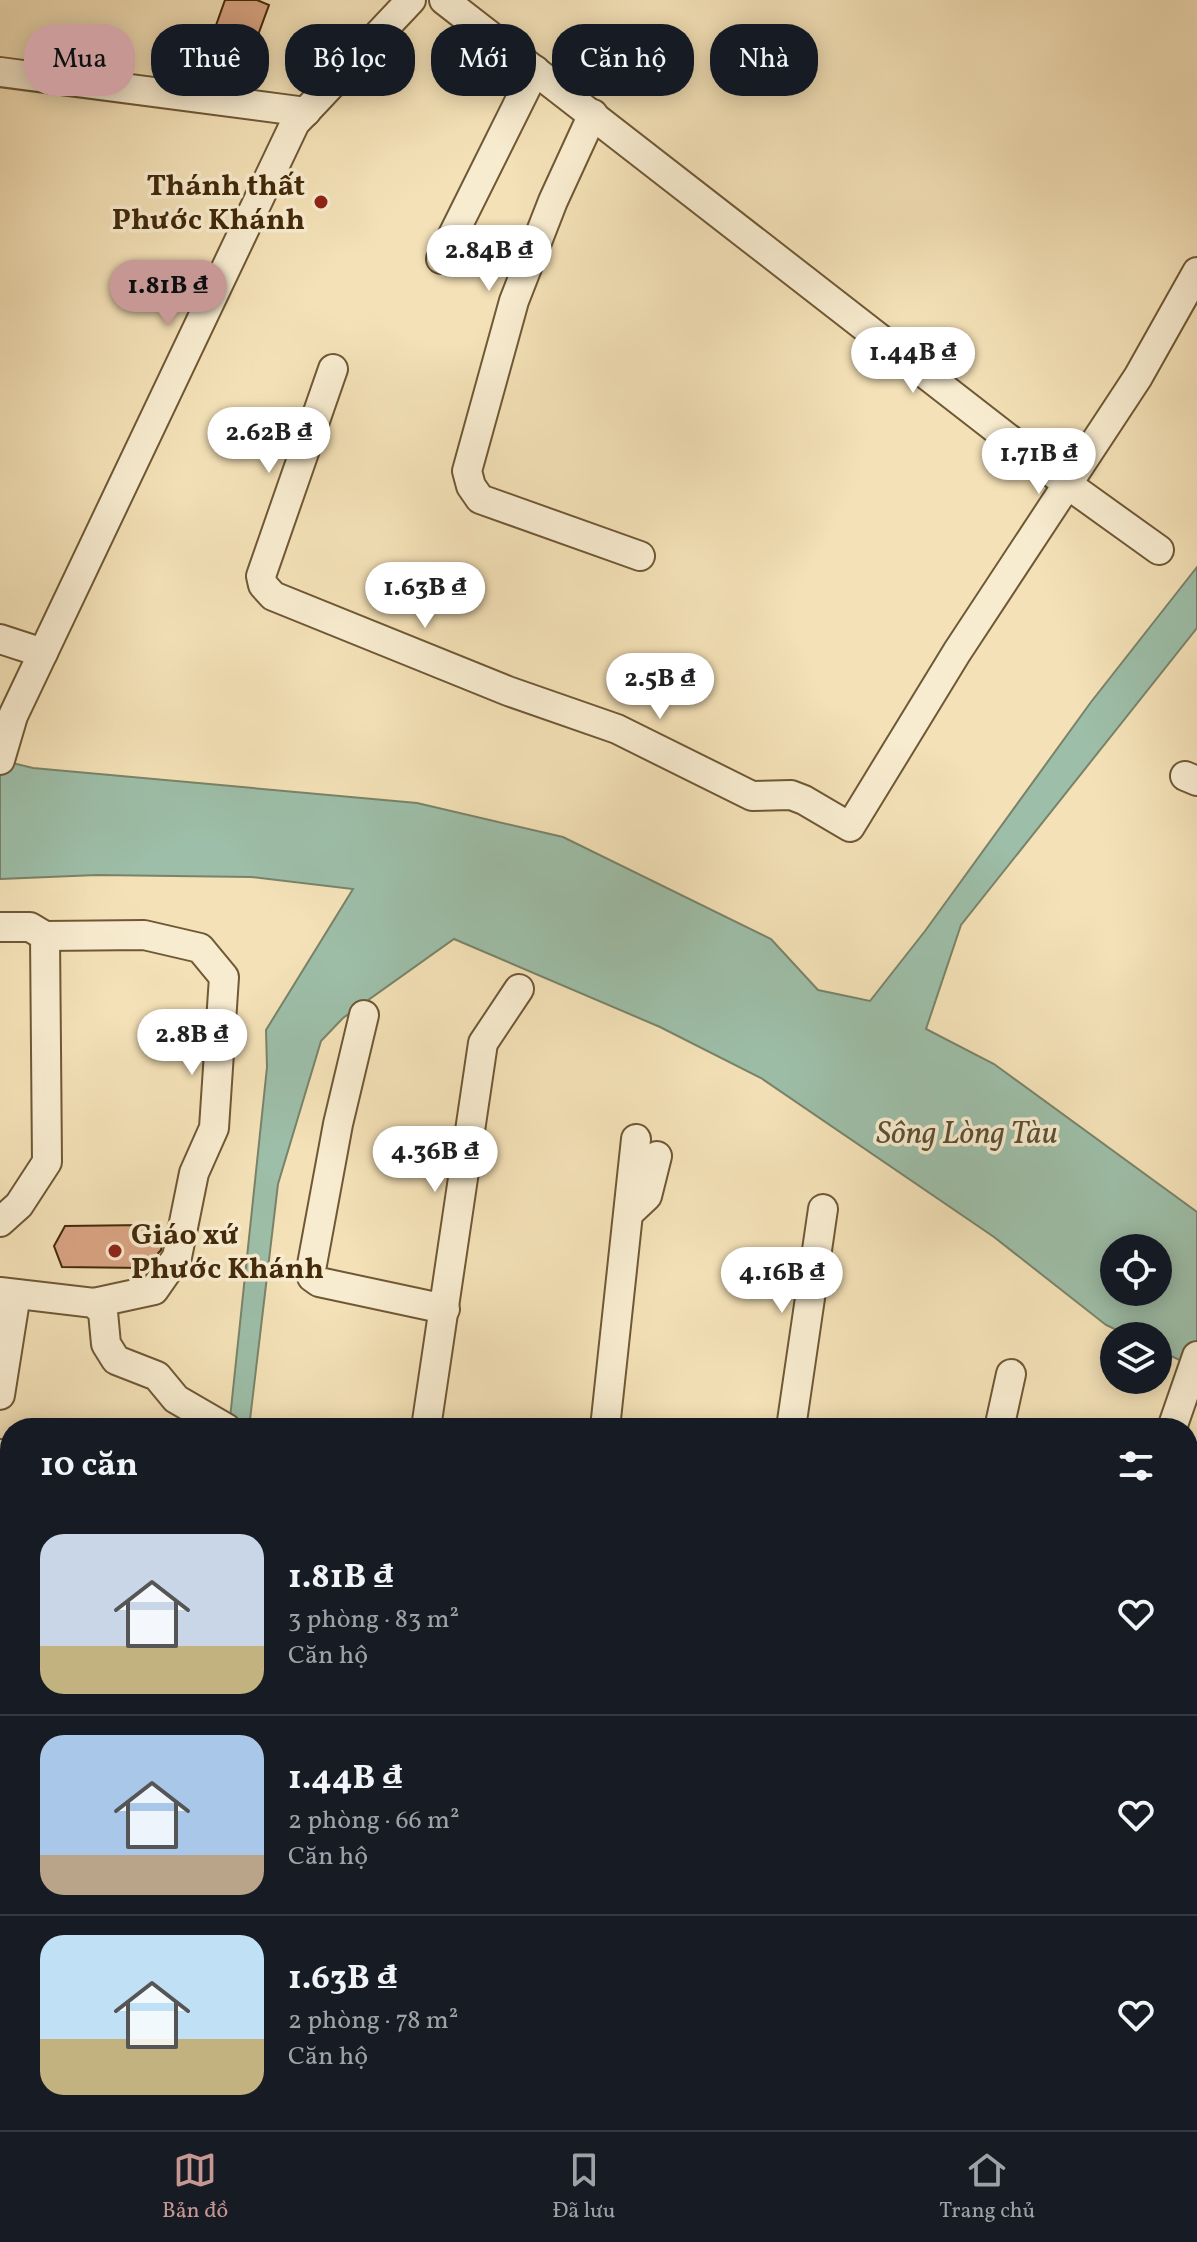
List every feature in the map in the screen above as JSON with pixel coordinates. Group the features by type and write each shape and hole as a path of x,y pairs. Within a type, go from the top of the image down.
{"street":[{"path":"0,760 13,716 295,123 411,0"},
{"path":"444,0 475,24"},
{"path":"536,71 1067,484 1159,550"},
{"path":"0,72 306,112"},
{"path":"441,259 522,96"},
{"path":"593,114 553,201 514,301 467,471 471,486 480,499 640,556"},
{"path":"333,369 261,576 263,585 273,596 442,665 617,729 752,796 791,795 804,800 850,827 1138,377 1197,272"},
{"path":"0,639 43,653"},
{"path":"0,927 30,927 45,936 144,935 200,948 224,977 214,1128 194,1173 177,1257 154,1290 94,1303 8,1293 0,1395"},
{"path":"0,1222 19,1205 47,1162 45,936"},
{"path":"428,1418 483,1043 519,989"},
{"path":"364,1015 338,1124 312,1277 319,1282 445,1309"},
{"path":"606,1418 627,1214 647,1147"},
{"path":"792,1418 823,1209"},
{"path":"94,1303 103,1312 106,1344 116,1360 157,1376 182,1404 208,1418"},
{"path":"1175,1418 1192,1366"},
{"path":"1001,1418 1011,1374"}],"water":[{"name":"Sông Lòng Tàu","path":"1197,567 1197,628 961,925 926,1029 994,1064 1197,1212 1197,1368 1172,1356 1172,1322 1102,1322 994,1237 761,1078 660,1027 454,939 343,1018 321,1041 278,1184 250,1418 230,1418 267,1067 266,1030 353,889 251,877 97,875 0,879 0,760 33,768 417,803 563,837 771,939 818,990 870,1001 925,931 1091,702"}],"building":[{"path":"225,0 257,0 269,5 262,24 216,24"},
{"name":"Giáo xứ Phước Khánh","path":"144,1225 153,1229 159,1237 164,1237 161,1250 145,1268 62,1267 54,1246 65,1226"}],"place":[{"name":"Thánh thất Phước Khánh","path":"321,202"},
{"name":"Giáo xứ Phước Khánh","path":"115,1251"}]}
